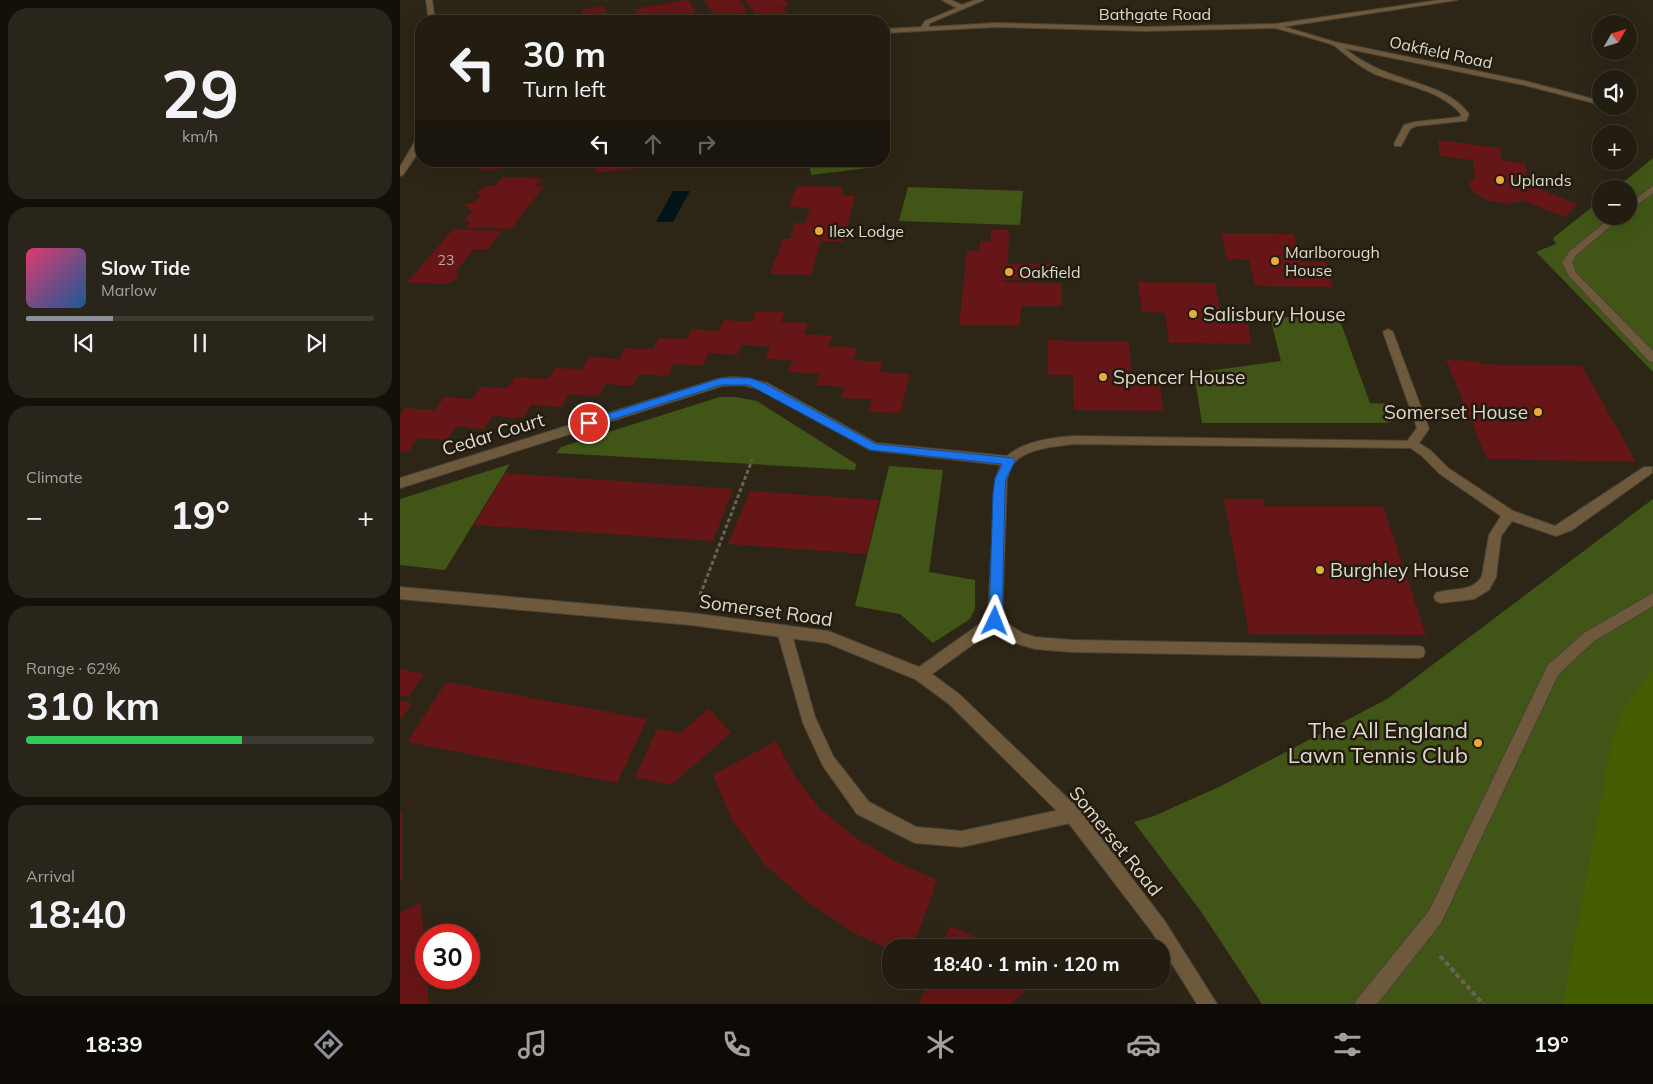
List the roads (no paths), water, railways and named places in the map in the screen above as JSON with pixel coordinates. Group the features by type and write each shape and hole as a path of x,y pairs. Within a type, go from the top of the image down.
{"street":[{"path":"429,0 431,15"},
{"path":"945,0 961,7"},
{"path":"924,28 927,22 981,0"},
{"name":"Bathgate Road","path":"890,31 996,25 1186,29 1275,26 1454,0"},
{"name":"Oakfield Road","path":"1275,26 1334,44 1525,83 1592,101"},
{"path":"1334,44 1365,66 1446,98 1460,107 1465,114 1463,119 1414,124 1407,127 1398,144"},
{"path":"400,173 415,151"},
{"path":"1637,202 1653,189"},
{"path":"1608,225 1573,253 1568,262 1572,274 1653,358"},
{"path":"1388,332 1423,429 1411,444"},
{"name":"Cedar Court","path":"400,483 732,380 750,381 763,386 874,447 1009,461"},
{"path":"995,621 1001,479 1009,461 1040,446 1073,440 1411,444 1426,454 1444,471 1509,515 1556,531 1567,526 1648,470"},
{"path":"1441,597 1474,593 1484,586 1489,577 1494,535 1509,515"},
{"name":"Somerset Road","path":"400,593 691,619 828,636 920,674 954,699 1073,816 1158,926 1208,1004"},
{"path":"1364,1004 1434,917 1553,670 1589,637 1653,599"},
{"path":"995,621 1018,638 1035,643 1072,646 1418,652"},
{"path":"920,674 995,621"},
{"path":"784,631 808,718 828,762 863,808 915,835 962,839 1073,816"}],"place":[{"name":"Uplands","path":"1500,180"},
{"name":"Ilex Lodge","path":"819,231"},
{"name":"Marlborough House","path":"1275,261"},
{"name":"Oakfield","path":"1009,272"},
{"name":"Salisbury House","path":"1193,314"},
{"name":"Spencer House","path":"1103,377"},
{"name":"Somerset House","path":"1538,412"},
{"name":"Burghley House","path":"1320,570"},
{"name":"The All England Lawn Tennis Club","path":"1478,743"}]}
